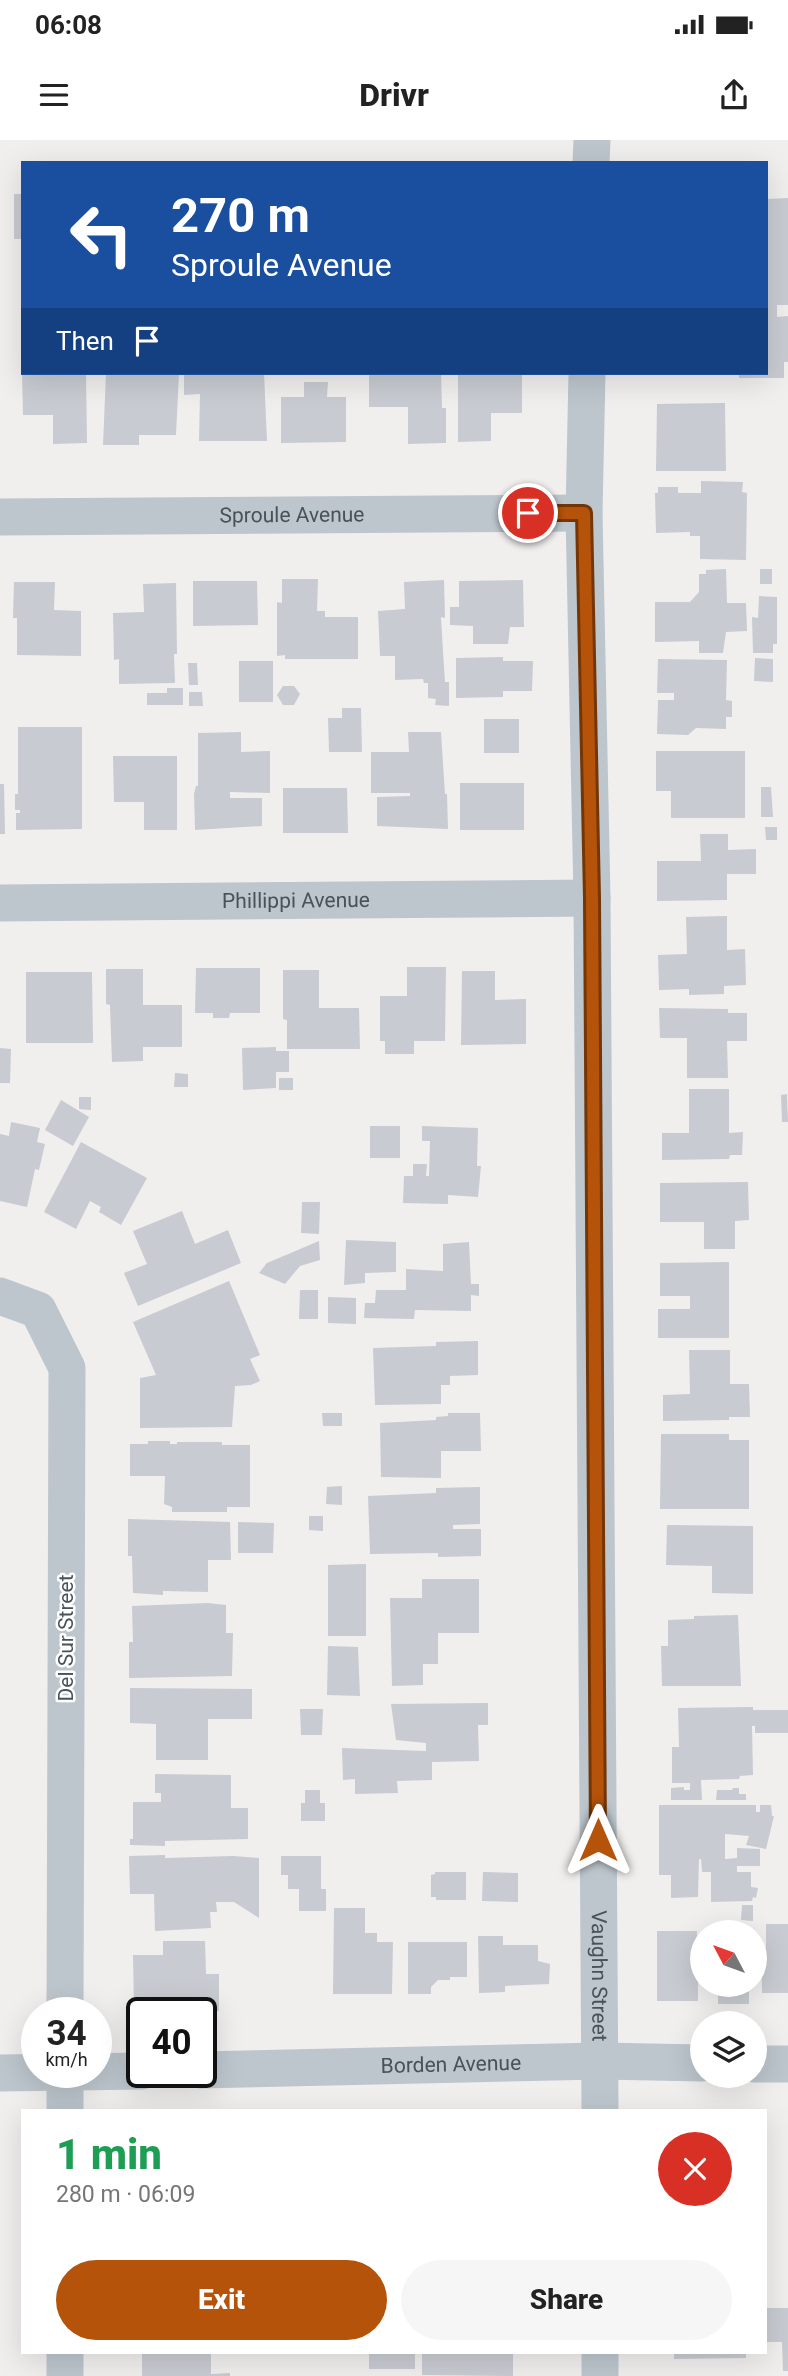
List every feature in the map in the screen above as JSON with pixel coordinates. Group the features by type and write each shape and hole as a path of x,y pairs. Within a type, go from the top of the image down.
{"street":[{"path":"591,161 592,140"},
{"name":"Vaughn Street","path":"587,375 584,513 592,898 600,2109"},
{"name":"Sproule Avenue","path":"0,517 584,513"},
{"name":"Phillippi Avenue","path":"0,903 592,898"},
{"name":"Del Sur Street","path":"0,1296 38,1310 67,1368 65,1997"},
{"name":"Borden Avenue","path":"217,2070 600,2061 690,2063"},
{"path":"767,2064 788,2064"},
{"path":"0,2073 21,2073"},
{"path":"65,2088 65,2109"},
{"path":"65,2354 65,2376"},
{"path":"600,2354 600,2376"}],"building":[{"path":"14,194 21,194 21,239 14,239"},
{"path":"788,198 788,305 777,305 777,317 788,316 788,362 784,362 784,378 739,378 739,375 768,375 768,199"},
{"path":"22,375 86,375 87,443 53,444 53,415 23,415"},
{"path":"106,375 179,375 176,435 139,435 139,445 103,445"},
{"path":"184,375 264,375 267,441 199,441 200,394 184,395"},
{"path":"369,375 441,375 442,408 446,408 446,443 408,444 408,407 369,407"},
{"path":"458,375 522,375 522,413 491,413 491,441 458,442"},
{"path":"304,382 328,382 327,397 346,397 346,442 281,443 281,397 304,397"},
{"path":"725,403 726,471 656,471 657,404"},
{"path":"701,481 743,482 742,492 747,493 746,560 700,559 700,536 690,536 690,532 656,533 655,493 658,493 658,487 678,487 678,493 701,493"},
{"path":"726,569 727,603 746,603 747,631 726,632 723,653 699,653 699,641 655,642 655,602 690,602 699,592 699,574 706,574 706,570"},
{"path":"760,569 772,569 772,584 760,584"},
{"path":"282,579 318,579 317,611 325,611 325,617 358,617 358,659 285,659 285,655 277,656 277,602 282,603"},
{"path":"444,580 445,618 441,617 445,682 449,682 449,706 435,705 436,699 428,698 428,683 424,683 423,679 395,680 395,656 380,656 378,611 405,609 404,582"},
{"path":"523,580 524,627 510,627 508,644 473,644 473,626 450,625 450,607 459,607 459,581"},
{"path":"193,581 257,581 258,625 193,626"},
{"path":"14,582 55,582 54,610 81,611 81,656 17,655 17,618 13,618"},
{"path":"176,583 175,683 119,684 119,659 114,660 113,613 144,612 143,584"},
{"path":"759,596 777,597 777,644 773,644 773,653 753,653 752,617 758,618"},
{"path":"503,657 503,661 533,661 532,691 503,691 503,697 456,698 456,658"},
{"path":"755,658 773,659 773,682 754,681"},
{"path":"658,659 727,660 726,700 732,701 732,717 726,717 726,729 696,728 688,735 657,734 658,700 674,700 674,693 657,693"},
{"path":"239,661 273,661 273,702 239,702"},
{"path":"188,663 197,663 198,685 189,685"},
{"path":"283,686 294,686 300,694 294,705 283,705 277,695"},
{"path":"167,688 183,688 183,705 147,705 147,693 167,693"},
{"path":"189,692 202,692 203,706 189,706"},
{"path":"342,708 361,708 362,752 329,752 328,718 342,718"},
{"path":"484,719 519,719 519,753 484,753"},
{"path":"18,727 82,727 82,829 16,830 16,813 20,813 20,810 15,810 15,794 18,794"},
{"path":"241,732 241,752 270,751 270,793 230,792 230,798 262,798 262,826 195,830 194,794 198,786 198,733"},
{"path":"408,732 441,732 448,829 377,826 377,797 410,796 410,793 371,793 371,752 409,752"},
{"path":"656,751 745,751 745,818 671,818 671,791 656,791"},
{"path":"113,756 177,756 177,830 144,830 144,802 114,802"},
{"path":"460,783 524,783 524,830 460,830"},
{"path":"0,784 4,784 5,834 0,834"},
{"path":"761,787 771,787 773,817 761,817"},
{"path":"283,788 347,788 348,833 283,833"},
{"path":"765,827 777,827 777,840 766,840"},
{"path":"700,834 728,834 728,850 756,849 756,874 727,874 727,900 657,901 657,861 701,861"},
{"path":"727,916 727,950 745,949 746,985 724,986 724,994 689,995 689,989 659,990 658,955 687,954 686,917"},
{"path":"407,967 446,967 445,1041 414,1041 414,1054 385,1054 385,1041 380,1041 380,996 407,996"},
{"path":"196,968 260,968 260,1013 230,1013 229,1018 213,1018 213,1013 195,1013"},
{"path":"106,969 143,969 143,1005 182,1005 182,1047 143,1047 143,1061 112,1062 110,1005 106,1004"},
{"path":"283,970 319,970 319,1008 359,1008 360,1049 287,1049 287,1020 283,1019"},
{"path":"462,971 495,971 495,1000 526,999 526,1044 461,1045"},
{"path":"26,972 92,972 93,1043 26,1043"},
{"path":"659,1008 728,1009 728,1013 747,1013 747,1041 727,1041 728,1078 687,1078 687,1038 660,1038"},
{"path":"276,1047 276,1051 289,1051 289,1072 276,1072 276,1088 243,1090 242,1048"},
{"path":"0,1048 11,1049 10,1083 0,1083"},
{"path":"175,1073 188,1074 188,1087 174,1087"},
{"path":"279,1078 293,1078 293,1090 279,1090"},
{"path":"689,1089 729,1089 729,1133 743,1132 742,1155 730,1155 729,1159 662,1160 662,1133 689,1133"},
{"path":"787,1094 788,1122 782,1122 781,1095"},
{"path":"79,1097 91,1097 91,1110 79,1109"},
{"path":"61,1100 89,1117 73,1146 45,1130"},
{"path":"11,1122 40,1128 37,1142 45,1144 39,1170 35,1169 27,1207 0,1201 0,1134 9,1136"},
{"path":"370,1126 400,1126 400,1158 370,1158"},
{"path":"422,1126 478,1128 477,1166 481,1166 478,1197 448,1195 448,1204 403,1203 404,1176 413,1176 413,1164 427,1164 426,1176 429,1176 430,1141 422,1141"},
{"path":"81,1142 147,1178 121,1225 99,1212 101,1207 90,1201 76,1229 44,1212"},
{"path":"748,1182 749,1220 735,1221 735,1249 704,1249 704,1222 660,1222 660,1183"},
{"path":"302,1202 320,1202 319,1234 301,1233"},
{"path":"182,1211 195,1244 228,1230 241,1263 138,1306 124,1273 147,1264 133,1231"},
{"path":"346,1240 396,1242 396,1272 365,1273 365,1283 344,1285"},
{"path":"319,1241 320,1260 300,1266 285,1284 259,1273 267,1263"},
{"path":"469,1242 471,1284 479,1284 479,1296 471,1295 471,1311 415,1310 414,1319 364,1318 365,1303 375,1303 376,1290 406,1290 406,1269 443,1271 443,1244"},
{"path":"729,1262 729,1338 658,1338 658,1309 690,1309 690,1296 660,1296 660,1263"},
{"path":"229,1281 260,1355 250,1359 260,1381 251,1385 235,1386 232,1427 140,1428 140,1378 156,1375 133,1322"},
{"path":"300,1290 318,1290 318,1319 299,1319"},
{"path":"328,1297 356,1298 356,1324 328,1323"},
{"path":"478,1341 478,1375 450,1376 450,1385 441,1385 441,1404 375,1405 373,1348 436,1346 436,1342"},
{"path":"689,1350 730,1350 730,1384 749,1384 750,1417 663,1421 663,1395 690,1394"},
{"path":"322,1413 342,1413 342,1426 323,1426"},
{"path":"448,1413 480,1413 481,1451 441,1451 441,1478 381,1477 380,1423 436,1420 436,1417 448,1416"},
{"path":"661,1434 729,1434 729,1440 749,1440 749,1509 660,1509"},
{"path":"148,1441 170,1441 170,1444 222,1442 222,1445 250,1445 250,1507 227,1507 227,1512 172,1512 172,1507 164,1504 165,1476 130,1476 130,1444 148,1444"},
{"path":"342,1486 342,1505 326,1504 327,1487"},
{"path":"480,1487 480,1524 453,1525 453,1529 481,1529 481,1556 438,1557 438,1553 370,1554 368,1496 436,1493 436,1488"},
{"path":"309,1516 323,1516 323,1531 309,1530"},
{"path":"128,1519 230,1522 231,1560 208,1560 208,1592 163,1591 163,1595 133,1593 132,1556 128,1556"},
{"path":"238,1522 274,1523 273,1553 238,1553"},
{"path":"667,1525 753,1526 753,1594 712,1593 712,1566 666,1565"},
{"path":"366,1564 366,1636 328,1636 328,1565"},
{"path":"422,1579 479,1579 479,1633 438,1633 438,1664 423,1664 423,1685 392,1686 390,1598 422,1598"},
{"path":"208,1603 226,1605 226,1633 233,1633 232,1676 129,1678 129,1642 133,1642 132,1606"},
{"path":"738,1615 741,1686 662,1686 661,1646 668,1646 668,1620 694,1619 694,1616"},
{"path":"328,1646 358,1647 360,1696 327,1695"},
{"path":"130,1688 252,1689 252,1719 208,1719 208,1760 156,1760 156,1724 130,1723"},
{"path":"488,1703 488,1725 478,1725 479,1761 432,1762 432,1780 397,1781 398,1793 355,1794 355,1779 343,1780 342,1748 426,1751 426,1743 396,1740 391,1704"},
{"path":"753,1707 753,1710 788,1710 788,1733 755,1733 755,1726 752,1726 753,1775 740,1776 739,1779 701,1780 702,1800 671,1800 671,1788 684,1787 684,1790 690,1790 690,1783 672,1783 672,1747 679,1747 678,1708"},
{"path":"300,1709 323,1709 322,1735 301,1735"},
{"path":"155,1774 231,1775 231,1808 248,1808 248,1839 165,1841 165,1846 130,1845 130,1839 133,1839 133,1802 161,1802 161,1793 155,1793"},
{"path":"739,1788 739,1794 746,1794 746,1800 716,1800 717,1790"},
{"path":"305,1790 320,1790 320,1803 325,1803 325,1821 301,1821 301,1803 305,1803"},
{"path":"659,1805 756,1805 756,1812 760,1812 760,1805 771,1805 774,1816 766,1849 746,1845 749,1836 725,1834 725,1859 737,1858 737,1848 760,1849 760,1866 737,1866 737,1872 751,1872 751,1887 758,1888 756,1898 753,1897 752,1901 711,1902 711,1872 702,1872 699,1859 698,1897 671,1898 671,1875 659,1875"},
{"path":"165,1855 165,1858 259,1858 259,1918 234,1902 216,1902 217,1912 210,1912 211,1928 155,1931 154,1894 130,1894 129,1856"},
{"path":"281,1856 321,1856 321,1889 326,1889 326,1911 299,1911 299,1889 288,1889 288,1875 281,1875"},
{"path":"435,1872 466,1872 466,1900 436,1900 436,1897 431,1897 431,1875"},
{"path":"483,1872 518,1873 518,1902 482,1901"},
{"path":"742,1905 753,1905 753,1920 741,1920"},
{"path":"334,1908 365,1908 365,1933 377,1933 377,1942 393,1942 392,1994 333,1994"},
{"path":"767,1924 788,1924 788,1993 767,1993"},
{"path":"657,1931 690,1931 690,1997 698,1997 698,2001 657,2001"},
{"path":"478,1936 503,1936 503,1945 538,1945 538,1961 550,1964 549,1984 505,1986 505,1992 479,1993"},
{"path":"163,1941 205,1941 206,1974 219,1974 219,2011 217,1997 134,1997 133,1955 163,1955"},
{"path":"408,1942 467,1942 467,1977 438,1980 431,1987 431,1994 408,1994"},
{"path":"718,1997 749,1997 749,2004 718,2004"},
{"path":"767,2308 788,2308 788,2371 783,2371 782,2342 767,2342"},
{"path":"142,2354 211,2354 211,2374 230,2373 230,2376 142,2376"},
{"path":"369,2354 415,2354 415,2369 369,2369"},
{"path":"422,2354 513,2354 513,2376 422,2375"},
{"path":"674,2354 746,2354 746,2358 674,2359"}],"route":[{"path":"528,513 584,513 592,898 598,1840"}]}
